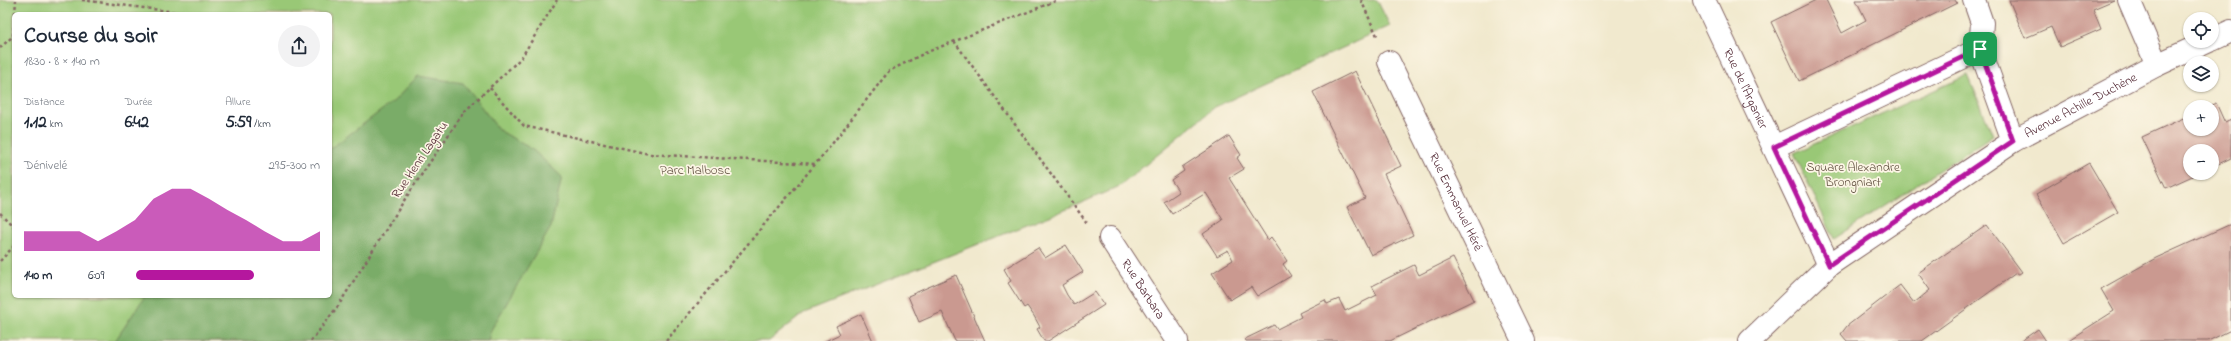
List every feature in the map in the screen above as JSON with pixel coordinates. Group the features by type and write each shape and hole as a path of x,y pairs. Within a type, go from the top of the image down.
{"street":[{"name":"Rue de l'Arganier","path":"1704,0 1829,265"},
{"path":"1974,0 1982,23 1980,49 2013,141"},
{"path":"2129,0 2157,65"},
{"path":"2219,37 2231,31"},
{"name":"Avenue Achille Duchène","path":"1750,341 1829,265 2013,141 2157,65 2194,48"},
{"path":"1774,147 1980,49"},
{"name":"Rue Emmanuel Héré","path":"1389,62 1516,339"},
{"name":"Rue Barbara","path":"1110,238 1177,341"}],"path":[{"path":"15,12 16,0"},
{"path":"82,0 175,12"},
{"name":"Rue Henri Lagatu","path":"311,341 338,306 406,199 464,112 521,58 557,0"},
{"path":"666,341 815,164 889,71 954,41 1058,0"},
{"path":"1361,0 1389,62"},
{"path":"0,48 12,37"},
{"path":"954,41 1095,234 1110,238"},
{"path":"490,88 524,126 649,154 815,164"},
{"path":"0,213 12,225"},
{"path":"0,260 12,248"}],"green space":[{"name":"Parc Malbosc","path":"0,0 1377,0 1390,26 1215,107 1120,186 1070,208 804,313 769,341 0,341"},
{"name":"Square Alexandre Brongniart","path":"1968,75 1993,135 1834,239 1794,153"},
{"path":"418,76 463,83 499,130 533,150 562,177 551,227 491,330 488,341 115,341 144,298 332,298 332,148 394,101"}],"building":[{"path":"1816,0 1826,0 1842,33 1866,20 1856,0 1955,0 1957,3 1799,81 1771,22"},
{"path":"2009,0 2114,0 2093,9 2101,29 2060,47 2051,27 2025,38"},
{"path":"1355,71 1401,166 1384,174 1413,235 1371,255 1347,207 1365,198 1313,92"},
{"path":"2219,110 2225,123 2231,120 2231,158 2219,164 2219,144 2183,144 2184,180 2166,188 2142,137 2183,118 2183,136 2219,136"},
{"path":"1229,136 1241,155 1237,158 1244,169 1229,178 1268,240 1271,237 1287,261 1283,264 1291,276 1257,296 1251,287 1230,300 1212,273 1233,260 1228,250 1217,256 1203,234 1223,220 1206,193 1172,214 1164,202 1179,192 1171,180 1184,171 1182,167"},
{"path":"2089,163 2118,212 2064,243 2036,194"},
{"path":"2231,224 2231,330 2208,341 2067,341 2114,311 2101,289 2156,258"},
{"path":"1987,225 2022,272 2019,274 2016,273 1922,341 1847,341 1841,334 1847,326 1900,285 1914,303 1930,290 1918,273"},
{"path":"1066,245 1083,272 1062,285 1067,295 1074,305 1095,292 1104,305 1048,341 1044,341 1037,329 1040,327 1034,316 1027,306 1024,308 1008,283 1011,281 1004,269 1038,248 1045,258"},
{"path":"1453,258 1474,300 1390,341 1246,341 1245,339 1274,325 1277,329 1301,317 1299,313 1325,300 1327,304 1339,299 1345,311 1377,295 1372,286 1414,265 1419,275"},
{"path":"956,275 985,341 955,341 942,312 919,322 908,296"},
{"path":"861,314 873,341 825,341 840,334 836,326"},
{"path":"2038,329 2046,341 2021,341"}],"route":[{"path":"1980,49 2013,141 1829,265 1774,147 1980,49"}]}
